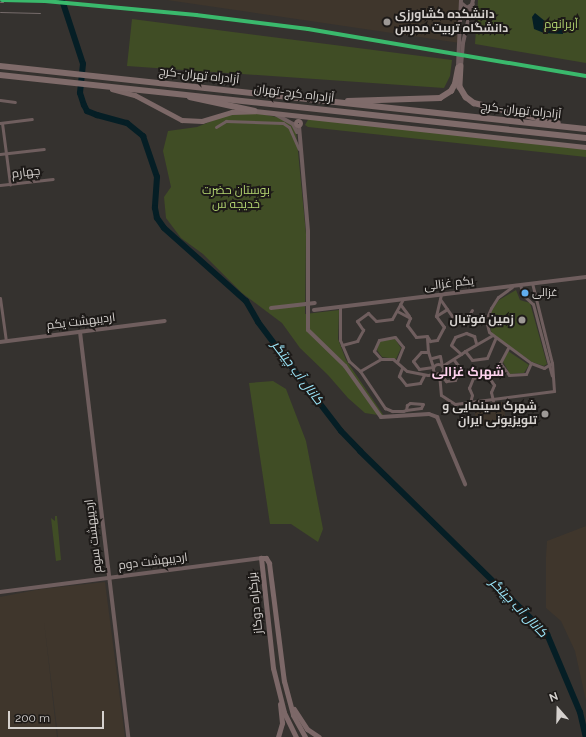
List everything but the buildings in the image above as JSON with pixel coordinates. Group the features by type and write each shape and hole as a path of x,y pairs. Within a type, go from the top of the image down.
{"highway":[{"name":"آزادراه تهران-کرج","path":"0,66 586,129"},
{"path":"337,103 440,98 451,91 455,84 460,66"},
{"path":"460,66 460,87 466,97 474,103 578,128"},
{"name":"آزادراه کرج-تهران","path":"0,75 586,138"},
{"path":"174,93 220,105 255,111"},
{"name":"بزرگراه دوگاز","path":"296,737 278,693 269,639 261,558 266,558 269,563 284,681 289,699 305,737"},
{"path":"278,693 282,723 278,737"},
{"path":"289,699 307,729 319,737"}],"main road":[{"path":"91,84 135,95 182,120 202,121 232,112 272,112 586,147"},
{"path":"295,115 302,125 298,129"},
{"path":"299,121 304,116"}],"street":[{"path":"461,1 467,8 473,2"},
{"path":"460,66 462,43 461,1"},
{"path":"462,43 473,2"},
{"path":"0,100 15,102"},
{"path":"272,112 293,124 298,129 308,232 308,330 346,366 381,417 429,414 437,416 465,484"},
{"path":"10,184 1,123 32,119"},
{"path":"216,127 226,121 284,123 289,127 299,149"},
{"path":"0,154 44,149"},
{"name":"چهارم","path":"0,185 53,179"},
{"name":"یکم غزالی","path":"314,310 403,299 441,297 532,283 586,277"},
{"path":"432,358 440,356 442,371 439,373 439,390 443,397 455,404 549,394 554,391 556,386 538,316 532,283"},
{"path":"520,285 527,298 531,301 538,316"},
{"path":"512,287 498,298 488,314 486,320 491,336 531,363 544,368 550,365"},
{"path":"527,298 534,294"},
{"path":"441,297 454,319 468,317 472,310"},
{"path":"436,316 441,297"},
{"path":"0,298 6,341"},
{"path":"342,345 357,342 363,330 357,321 368,313 376,321 392,319 403,299"},
{"path":"271,308 316,303"},
{"path":"400,304 410,318"},
{"path":"340,307 342,345 349,361 360,371 385,408 392,412 421,408 423,404 410,403 407,405 406,410"},
{"path":"436,316 447,309"},
{"path":"397,311 410,318"},
{"path":"427,336 430,341 438,340 444,327 436,316"},
{"path":"410,318 407,325 416,337 427,336"},
{"name":"اردیبهشت یکم","path":"0,342 165,321"},
{"name":"اردیبهشت سوم","path":"80,332 128,737"},
{"path":"461,354 451,345 455,337 466,333 474,336 476,343"},
{"path":"427,336 428,352 432,358 434,372 439,373 446,381 454,380 460,368 454,360"},
{"path":"428,352 421,352 413,361 419,369 433,367 437,364 442,366 454,360 476,343 491,336"},
{"path":"381,359 374,351 379,340 395,338 403,347 397,362"},
{"path":"465,351 472,360 487,358 495,339"},
{"path":"508,348 500,363 509,375 526,374 531,363"},
{"path":"360,371 381,359 393,358 402,368 424,375 439,373"},
{"path":"428,375 433,367"},
{"path":"402,368 399,376 406,385 420,383 424,375"},
{"path":"470,403 472,395 469,388 473,378 488,376 494,385 491,392 493,400"},
{"name":"اردیبهشت دوم","path":"0,592 261,558"}],"shaded area":[{"name":"دانشکده کشاورزی دانشگاه تربیت مدرس","path":"167,0 460,0 460,43"},
{"path":"504,402 506,424 476,427 474,405"},
{"path":"586,526 586,701 575,651 561,621 546,608 546,557 547,541"},
{"path":"105,582 125,737 58,737 44,621 57,737 0,737 0,597 41,589"}],"green space":[{"name":"آربرانوم","path":"478,0 586,0 586,63 475,44"},
{"path":"132,19 452,60 450,76 444,88 127,66"},
{"name":"بوستان حضرت خدیجه س","path":"257,113 281,118 290,123 296,131 306,234 305,314 339,310 338,339 346,360 384,416 365,413 348,398 328,375 300,348 282,323 242,293 203,254 181,238 166,218 164,197 171,187 163,151 168,131 197,127 227,115"},
{"path":"309,118 586,149 586,157 308,127 305,125"},
{"path":"516,290 520,300 530,303 547,364 544,366 532,362 492,334 488,320 490,313 499,300"},
{"path":"395,339 401,348 396,359 382,357 377,350 380,341"},
{"path":"508,351 529,365 524,373 510,374 503,362"},
{"path":"273,381 286,389 306,441 323,529 318,542 291,524 270,524 249,383"},
{"path":"55,516 57,516 61,560 56,561 51,518 55,521"}],"water":[{"path":"535,13 546,22 563,30 563,34 544,33 534,29 532,17"}],"waterway":[{"name":"کانال آب چیتگر","path":"62,0 83,64 80,93 84,105 87,111 127,123 143,136 157,177 155,208 157,218 164,228 246,301 258,322 341,431 547,634 580,712 586,737"}],"tram line":[{"path":"0,12 40,13"}],"transit line":[{"path":"2,0 45,1 196,15 308,29 586,76"}],"place":[{"name":"دانشکده کشاورزی دانشگاه تربیت مدرس","path":"387,22"},
{"name":"غزالی","path":"525,293"},
{"name":"زمین فوتبال","path":"522,320"},
{"name":"شهرک سینمایی و تلویزیونی ایران","path":"545,414"}],"district":[{"name":"شهرک غزالی","path":"468,372"}]}
